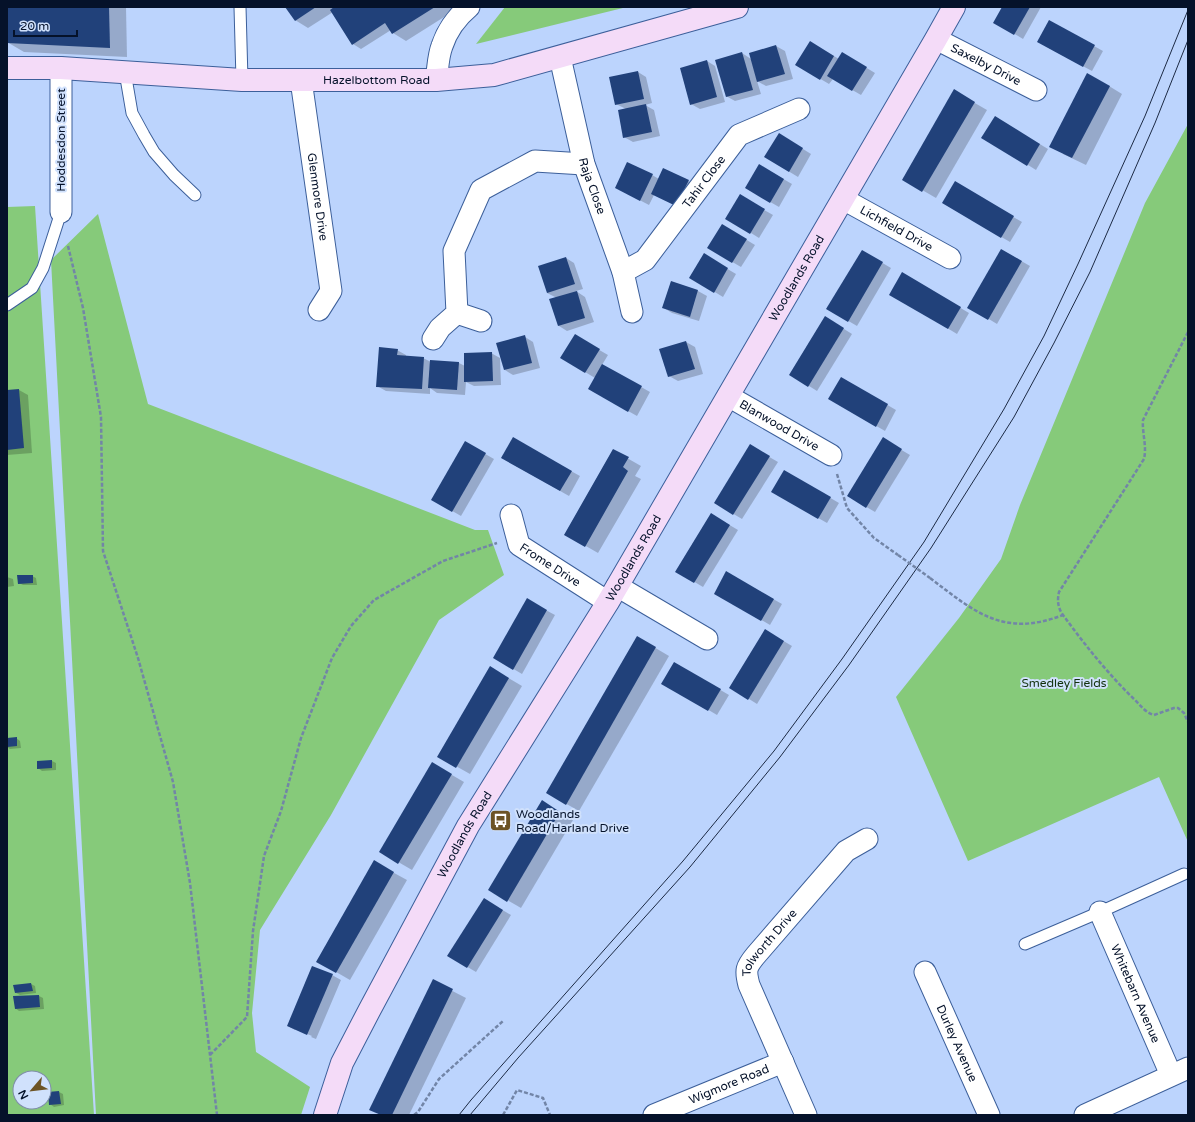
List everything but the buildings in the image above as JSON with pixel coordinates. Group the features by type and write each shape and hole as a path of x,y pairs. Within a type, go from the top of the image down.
{"street":[{"path":"436,80 441,46 450,28 462,12 469,7"},
{"name":"Hazelbottom Road","path":"7,68 61,68 242,80 436,80 494,75 737,7"},
{"name":"Woodlands Road","path":"325,1115 342,1063 468,826 613,594 954,7"},
{"name":"Saxelby Drive","path":"936,39 1036,90"},
{"name":"Raja Close","path":"560,57 584,164 623,272 632,312"},
{"name":"Hoddesdon Street","path":"61,68 61,212"},
{"name":"Glenmore Drive","path":"302,80 331,291 318,310"},
{"name":"Tahir Close","path":"623,272 645,260 739,135 798,109"},
{"path":"457,313 454,251 481,190 535,161 584,164"},
{"name":"Lichfield Drive","path":"843,199 950,258"},
{"path":"457,313 481,320"},
{"path":"433,340 440,328 457,313"},
{"name":"Blanwood Drive","path":"728,396 831,455"},
{"name":"Frome Drive","path":"511,515 518,545 613,594 707,639"},
{"name":"Tolworth Drive","path":"806,1115 749,985 746,976 746,969 756,955 846,851 867,839"},
{"name":"Whitebarn Avenue","path":"1100,912 1179,1072"},
{"name":"Durley Avenue","path":"925,972 989,1115"},
{"name":"Wigmore Road","path":"654,1115 782,1062"},
{"path":"1089,1114 1179,1072"}],"lane":[{"path":"240,7 242,80"},
{"path":"125,72 132,113 144,135 154,152 174,175 195,195"},
{"path":"7,305 32,288 43,268 61,212"},
{"path":"1024,944 1184,874"}],"path":[{"path":"61,212 64,232 83,308 101,417 103,551 138,658 173,782 190,883 217,1115"},
{"path":"1188,332 1144,420 1144,459 1059,592 1058,604 1063,615 1112,675 1146,711 1154,715 1178,708 1184,712 1188,722"},
{"path":"831,455 847,508 874,538 971,609 991,620 1018,624 1050,620 1063,615"},
{"path":"210,1055 247,1018 253,930 264,856 281,811 301,738 332,658 351,626 374,600 443,561 500,542"},
{"path":"414,1115 418,1112 439,1079 503,1021"},
{"path":"503,1115 517,1090 543,1098 550,1115"}],"green space":[{"path":"505,7 627,7 476,44"},
{"name":"Smedley Fields","path":"1188,124 1188,842 1159,777 968,861 896,697 959,618 1001,559 1020,505 1145,203"},
{"path":"35,206 94,1115 7,1115 7,207"},
{"path":"98,214 148,404 475,530 488,530 504,575 439,620 331,815 260,930 252,1013 256,1052 310,1087 301,1115 96,1115 51,260"}],"tram line":[{"path":"459,1115 683,861 774,751 842,659 924,542 1004,409 1044,336 1145,116 1188,10"},
{"path":"470,1115 518,1058 690,867 780,757 849,665 931,548 1014,417 1090,272 1155,123 1188,40"}],"place":[{"name":"Woodlands Road/Harland Drive","path":"501,821"}]}
